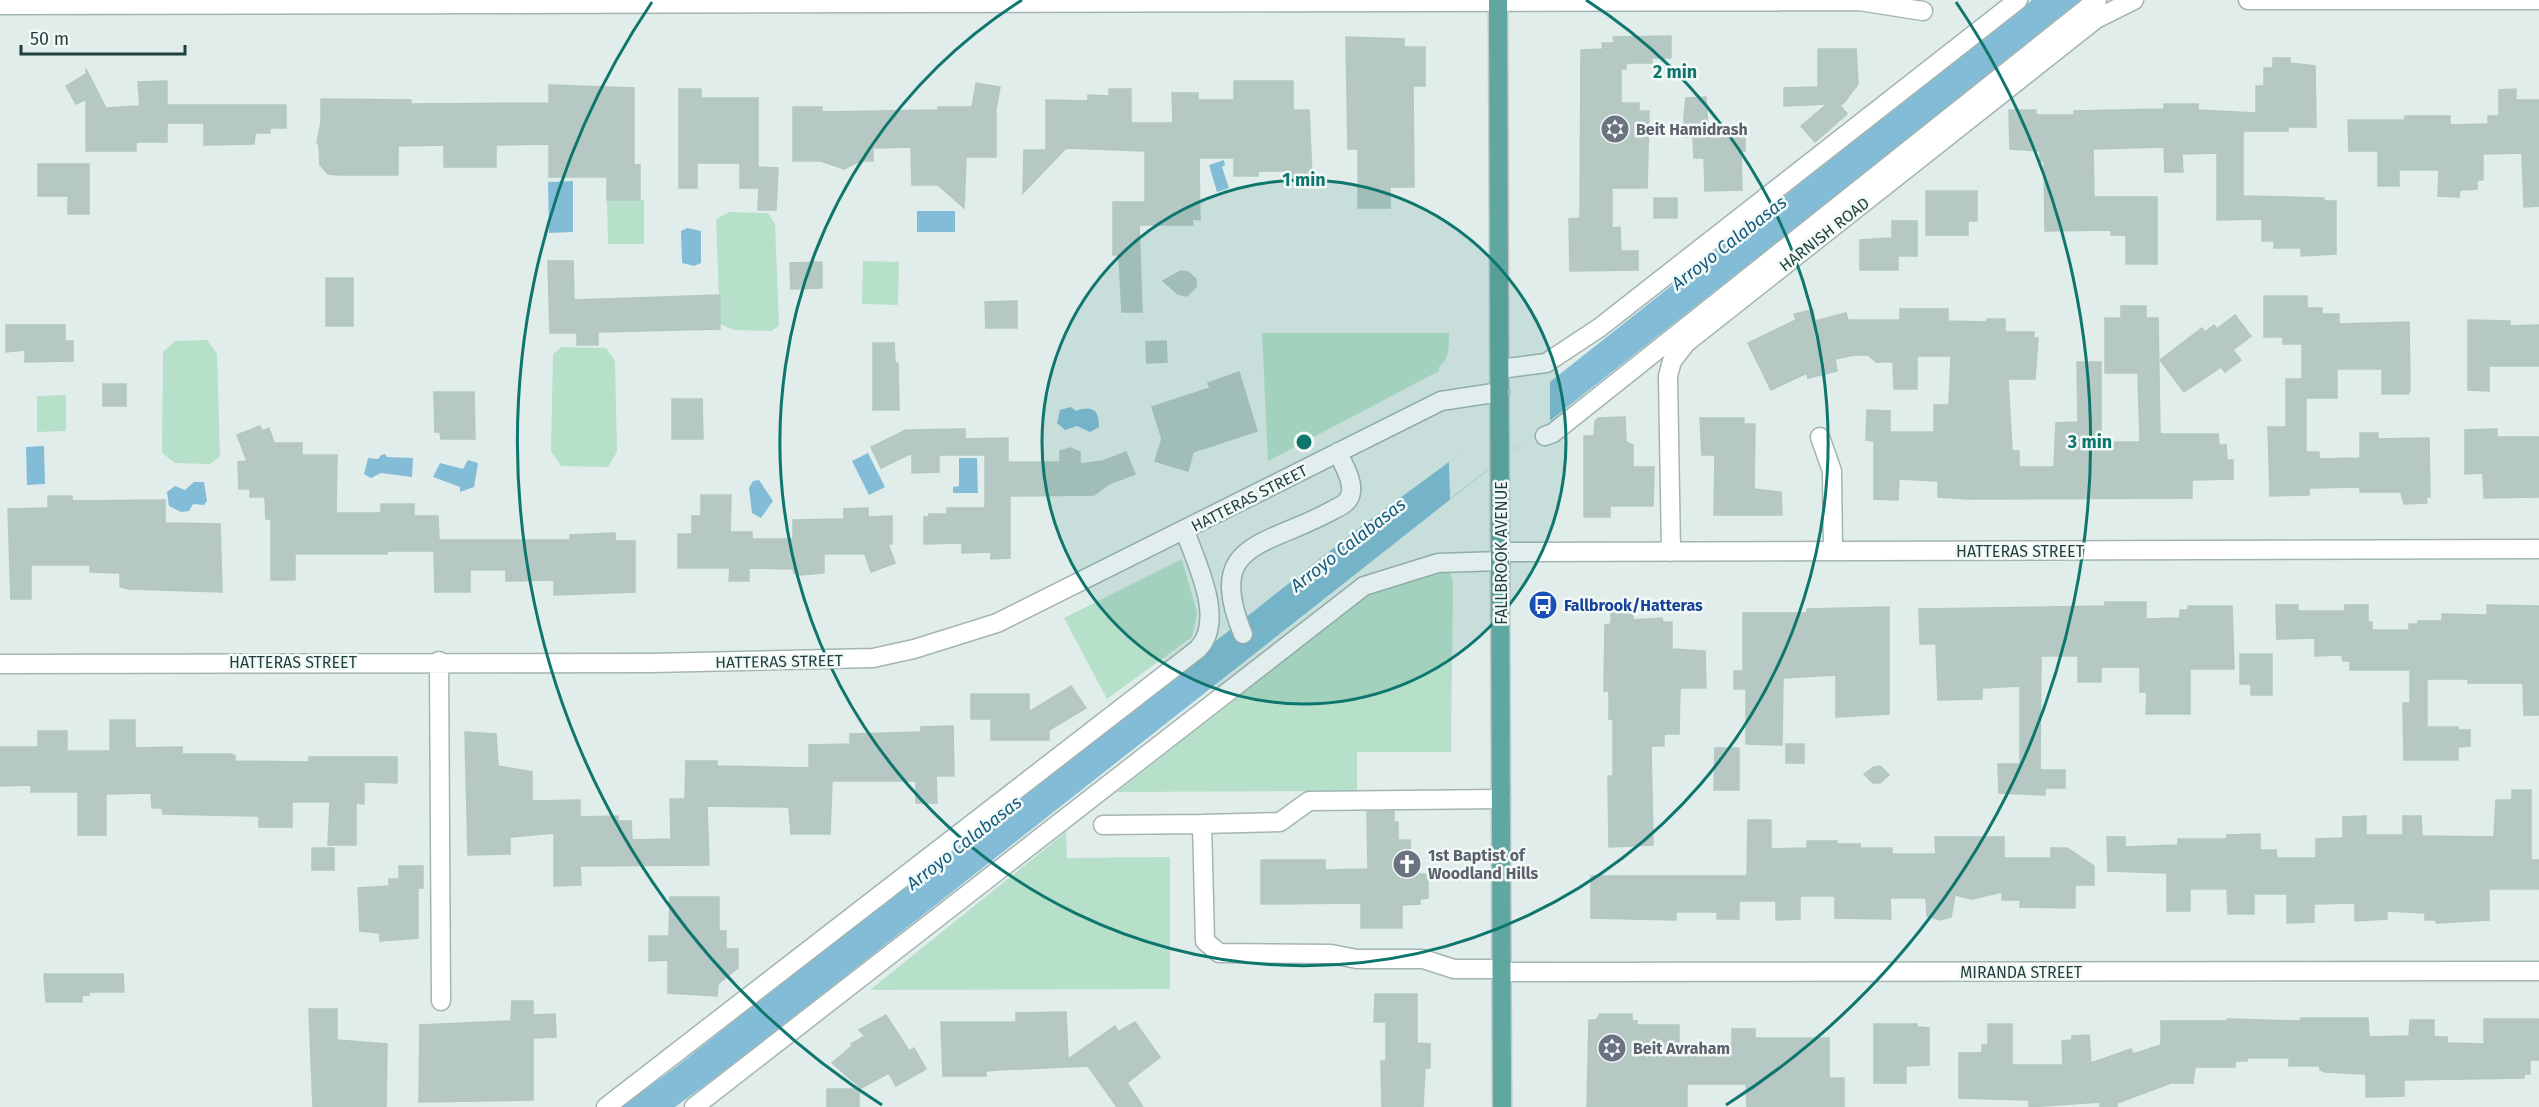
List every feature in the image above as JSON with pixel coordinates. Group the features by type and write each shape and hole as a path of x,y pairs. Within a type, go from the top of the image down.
{"main road":[{"name":"FALLBROOK AVENUE","path":"1498,1 1502,1107"}],"street":[{"path":"1500,369 1546,363 1599,328 2018,0"},
{"path":"1545,436 1553,433 2097,0"},
{"name":"HARNISH ROAD","path":"1671,552 1668,376 1672,361 1686,343 2096,19 2134,0"},
{"path":"2248,0 2539,0"},
{"path":"0,5 1859,1 1923,11"},
{"name":"HATTERAS STREET","path":"0,664 439,661 651,663 873,658 914,649 997,623 1441,401 1500,392"},
{"path":"1820,437 1832,471 1833,551"},
{"path":"1243,634 1232,609 1229,586 1232,568 1242,554 1305,525 1346,502 1352,494 1351,484 1338,452"},
{"path":"606,1107 1198,649 1209,632 1210,608 1185,531"},
{"name":"HATTERAS STREET","path":"694,1107 1364,586 1438,563 1501,556 1671,552 2539,549"},
{"path":"439,661 441,1001"},
{"path":"1103,825 1280,822 1309,801 1502,799"},
{"name":"MIRANDA STREET","path":"1202,824 1204,941 1219,953 1331,954 1357,959 1423,959 1454,969 1502,970 2539,971"}],"green space":[{"path":"607,200 644,200 644,244 608,244"},
{"path":"729,212 768,213 775,224 779,325 772,331 734,330 720,324 716,219"},
{"path":"863,261 899,262 898,305 862,304"},
{"path":"1262,333 1449,333 1449,347 1439,371 1268,461"},
{"path":"207,340 217,354 220,456 210,464 175,463 162,453 163,352 175,341"},
{"path":"561,347 606,348 615,361 617,452 608,467 561,466 551,451 553,354"},
{"path":"66,395 66,431 37,432 37,396"},
{"path":"1182,559 1197,613 1192,637 1107,699 1064,618"},
{"path":"1449,570 1453,582 1451,752 1357,752 1357,791 1117,792 1370,592 1429,573"},
{"path":"1066,832 1067,858 1170,857 1170,989 870,990"}],"water":[{"name":"Arroyo Calabasas","path":"2032,0 2084,0 730,1067 675,1107 621,1107 672,1070 1359,528 1449,462"},
{"path":"1224,160 1225,165 1222,167 1229,188 1217,192 1209,165"},
{"path":"573,181 573,232 549,233 548,182"},
{"path":"917,211 955,211 955,232 917,232"},
{"path":"687,228 701,231 701,263 694,266 682,263 681,231"},
{"path":"1071,407 1076,411 1094,410 1098,416 1099,427 1090,432 1077,426 1065,430 1057,423 1060,410"},
{"path":"44,446 45,484 27,485 26,447"},
{"path":"868,453 885,487 869,495 852,461"},
{"path":"385,454 387,457 413,458 412,477 381,473 371,478 364,474 368,458 378,459"},
{"path":"959,458 977,458 978,493 953,493 953,487 959,486"},
{"path":"468,460 478,463 474,487 460,492 460,487 433,477 440,463 463,469"},
{"path":"759,480 773,501 761,518 752,513 749,488 753,481"},
{"path":"194,482 204,482 207,501 204,505 193,504 189,511 181,512 169,506 167,492 175,486 185,490"}],"pier":[{"path":"1550,380 1550,421 1450,499 1449,462"}],"building":[{"path":"1671,36 1671,58 1652,58 1652,63 1626,63 1626,69 1621,69 1621,103 1639,103 1639,111 1649,111 1647,188 1612,188 1612,228 1620,227 1621,251 1638,251 1638,270 1570,271 1569,219 1580,218 1581,50 1603,49 1602,43 1614,43 1613,37"},
{"path":"1346,37 1404,39 1404,47 1425,47 1425,86 1413,86 1414,187 1390,187 1390,208 1358,208 1358,149 1348,149"},
{"path":"1818,49 1856,49 1858,84 1843,104 1839,104 1847,114 1815,142 1801,126 1827,104 1784,106 1784,88 1818,87"},
{"path":"2273,58 2290,58 2290,63 2315,66 2316,127 2288,127 2288,131 2243,131 2243,196 2324,198 2324,201 2336,201 2336,254 2301,256 2301,248 2274,248 2274,241 2262,241 2262,219 2217,220 2217,153 2182,154 2183,172 2165,172 2164,147 2093,149 2094,197 2157,197 2157,264 2126,264 2126,235 2111,235 2111,230 2045,231 2044,161 2040,161 2040,151 2010,149 2009,110 2036,110 2036,115 2074,115 2074,111 2164,109 2164,104 2198,104 2198,110 2256,113 2256,86 2264,86 2264,68 2273,68"},
{"path":"86,69 106,108 140,106 138,82 167,81 167,105 286,105 286,128 270,128 270,133 255,133 254,144 204,145 204,123 167,123 167,142 136,142 136,151 86,151 86,99 76,104 66,86 86,74"},
{"path":"1234,81 1293,81 1293,110 1309,110 1312,178 1291,178 1291,171 1258,171 1258,176 1234,176 1234,158 1199,158 1200,220 1192,219 1193,225 1139,225 1142,312 1122,312 1119,255 1113,255 1113,202 1145,202 1145,151 1066,148 1023,193 1024,150 1046,150 1046,100 1088,101 1088,95 1109,96 1109,89 1131,89 1131,123 1173,123 1172,93 1198,93 1198,100 1234,100"},
{"path":"976,83 1000,87 996,109 996,157 966,157 964,208 938,185 912,185 911,147 873,148 873,161 860,161 844,169 821,161 793,161 793,107 822,107 822,112 938,110 938,107 972,107"},
{"path":"549,85 634,88 634,165 640,165 640,200 607,200 607,177 549,177 549,144 496,145 496,167 444,167 444,145 398,146 398,175 328,174 320,165 317,142 321,123 321,99 411,100 411,104 549,103"},
{"path":"679,89 701,89 701,98 758,98 758,167 778,168 776,210 758,210 759,188 740,188 740,163 697,163 697,188 679,188"},
{"path":"2516,89 2516,100 2539,100 2539,206 2524,207 2522,153 2483,154 2483,180 2477,180 2477,189 2460,190 2459,197 2438,196 2439,170 2399,170 2399,186 2378,186 2378,151 2349,151 2348,120 2405,120 2405,116 2450,116 2450,125 2488,124 2488,116 2499,116 2499,90"},
{"path":"1706,97 1708,131 1712,131 1712,135 1745,134 1745,151 1741,151 1742,190 1705,191 1704,158 1694,158 1693,137 1685,137 1684,118 1686,98"},
{"path":"38,164 89,164 89,214 68,214 68,196 38,196"},
{"path":"1926,191 1977,191 1977,221 1968,221 1968,235 1926,235"},
{"path":"1654,198 1677,198 1677,218 1654,218"},
{"path":"1892,221 1917,221 1917,256 1898,256 1898,270 1860,270 1860,240 1892,238"},
{"path":"548,261 573,261 574,300 720,295 720,329 598,332 598,345 577,345 577,333 550,333"},
{"path":"822,262 822,288 791,289 790,263"},
{"path":"1181,271 1188,272 1196,279 1196,287 1187,296 1178,294 1163,281"},
{"path":"326,278 353,278 353,326 326,326"},
{"path":"2264,296 2307,296 2307,308 2322,308 2322,314 2339,314 2339,324 2409,322 2410,390 2408,394 2382,394 2382,369 2337,369 2337,398 2306,398 2306,452 2319,452 2319,459 2360,458 2360,433 2378,433 2378,439 2429,438 2430,497 2426,497 2427,503 2404,504 2401,492 2360,492 2360,487 2309,488 2309,495 2270,496 2268,427 2286,427 2286,379 2302,379 2302,344 2283,344 2283,337 2264,337"},
{"path":"1017,301 1017,328 986,328 985,302"},
{"path":"2121,306 2146,306 2146,318 2158,318 2160,434 2218,434 2219,445 2226,445 2227,460 2233,460 2233,479 2192,480 2192,498 1968,499 1938,497 1938,481 1899,479 1898,500 1874,499 1874,441 1866,440 1867,410 1890,411 1890,432 1934,432 1934,405 1949,405 1951,356 1917,356 1917,389 1894,389 1893,362 1876,362 1868,355 1854,355 1835,359 1837,371 1808,378 1807,373 1771,390 1748,343 1796,320 1794,314 1813,310 1815,321 1846,313 1848,320 1900,320 1900,309 1948,309 1948,321 1987,322 1987,319 2005,319 2005,332 2034,332 2034,338 2038,338 2035,379 2008,379 2012,451 2019,451 2019,467 2054,467 2056,423 2078,422 2077,362 2101,362 2101,442 2140,442 2138,373 2105,373 2105,318 2121,318"},
{"path":"2235,315 2251,336 2233,350 2241,360 2225,372 2221,367 2184,392 2160,360 2202,328 2205,332 2214,325 2217,329"},
{"path":"2468,320 2510,321 2510,326 2539,325 2539,366 2489,366 2489,391 2468,390"},
{"path":"6,325 65,325 65,341 73,341 73,361 25,362 25,350 6,352"},
{"path":"1166,341 1167,362 1147,363 1146,342"},
{"path":"873,343 894,343 895,363 898,363 899,410 873,410"},
{"path":"1239,372 1257,431 1193,452 1188,471 1155,461 1162,439 1152,407 1210,388 1208,383"},
{"path":"103,384 126,384 126,406 103,406"},
{"path":"434,392 474,392 475,439 441,439 440,432 435,432"},
{"path":"672,399 702,399 703,439 672,439"},
{"path":"1625,417 1626,442 1633,445 1633,467 1654,467 1653,506 1610,506 1610,517 1584,517 1584,436 1594,436 1595,421 1598,418"},
{"path":"1700,418 1744,418 1744,424 1755,424 1754,489 1781,492 1782,515 1714,515 1715,455 1702,455"},
{"path":"260,426 262,431 269,428 274,443 302,443 302,455 337,455 336,513 381,513 381,504 414,504 414,516 438,516 439,540 570,540 570,535 615,533 615,541 635,541 635,592 554,595 554,580 506,581 506,570 470,570 470,592 435,592 434,551 387,551 387,554 295,554 295,580 271,580 271,519 266,519 265,497 250,497 250,489 239,489 238,462 247,461 237,435"},
{"path":"965,429 965,439 1008,438 1008,462 1060,462 1060,451 1070,448 1080,452 1080,464 1103,461 1126,452 1135,474 1109,484 1094,495 1010,496 1010,558 991,559 991,552 962,553 962,543 924,544 924,517 929,517 929,514 947,514 947,508 985,508 985,455 939,455 939,472 912,473 912,453 881,468 871,447 906,430"},
{"path":"2497,429 2497,437 2539,437 2539,497 2484,498 2483,473 2465,474 2465,430"},
{"path":"701,495 731,495 730,532 752,532 752,539 793,539 793,520 844,519 844,509 868,508 868,517 892,516 892,544 888,544 895,563 871,572 865,554 824,554 824,573 799,575 794,573 793,569 749,568 749,581 729,581 730,568 678,568 678,534 692,534 692,516 701,516"},
{"path":"48,496 72,496 72,501 165,500 165,523 220,524 222,592 129,589 120,587 120,573 90,572 90,565 31,565 31,599 11,599 8,509 48,508"},
{"path":"2105,602 2146,602 2146,619 2180,618 2180,610 2188,610 2188,606 2232,606 2234,669 2190,669 2190,714 2146,714 2147,692 2140,692 2140,667 2101,667 2101,682 2078,682 2078,656 2041,656 2040,770 2065,770 2065,788 2045,788 2045,795 1999,793 1998,764 2020,764 2020,686 1982,688 1982,699 1938,700 1936,644 1920,644 1919,609 2105,606"},
{"path":"1633,604 1633,620 1662,618 1663,622 1672,622 1672,649 1705,651 1706,688 1680,688 1679,734 1664,734 1664,746 1651,746 1653,845 1609,847 1608,776 1613,776 1613,719 1609,719 1609,691 1604,691 1605,625 1611,624 1611,605"},
{"path":"2276,605 2298,605 2298,611 2345,611 2345,605 2368,605 2368,622 2372,622 2372,630 2409,630 2409,624 2418,624 2418,621 2442,621 2442,614 2487,615 2487,605 2539,606 2539,715 2524,715 2523,683 2468,683 2468,679 2427,679 2427,727 2458,727 2458,730 2470,730 2470,746 2458,747 2458,760 2404,760 2403,703 2410,703 2410,670 2350,670 2350,661 2343,661 2342,655 2315,656 2315,638 2277,639"},
{"path":"1889,607 1889,714 1836,717 1836,675 1783,678 1782,745 1746,744 1746,689 1734,689 1734,671 1743,671 1743,613 1807,613 1807,609"},
{"path":"2240,654 2272,654 2272,695 2251,695 2251,684 2240,684"},
{"path":"1071,686 1086,708 1049,730 1049,740 991,740 991,719 971,719 971,694 1029,694 1029,712"},
{"path":"110,720 135,720 135,748 182,747 182,754 231,754 235,756 235,761 309,762 309,757 397,757 397,783 364,782 364,804 356,803 356,845 328,845 330,802 292,802 292,827 259,827 259,816 163,814 162,808 152,808 151,793 106,794 106,835 78,835 78,792 31,792 31,785 0,786 0,747 38,747 38,731 67,731 67,751 110,751"},
{"path":"953,726 954,776 936,776 937,803 916,803 916,781 832,781 830,834 791,834 789,807 707,806 709,865 580,866 581,885 554,886 554,833 510,837 510,854 468,855 465,732 496,734 498,766 532,772 532,801 580,800 580,817 618,816 618,821 631,821 632,840 671,839 670,799 685,799 686,761 717,761 717,766 809,768 809,745 850,744 850,734 921,732 921,727"},
{"path":"1786,744 1804,744 1804,763 1786,763"},
{"path":"1715,748 1739,748 1739,790 1714,790"},
{"path":"1880,766 1889,775 1880,783 1873,783 1864,774"},
{"path":"2512,790 2531,790 2531,860 2539,860 2539,889 2489,889 2489,920 2436,923 2436,920 2425,920 2425,913 2387,911 2387,919 2355,921 2355,903 2314,904 2314,922 2287,923 2287,894 2254,894 2254,914 2228,914 2227,889 2190,889 2190,911 2167,911 2167,873 2108,871 2107,837 2125,837 2125,847 2178,845 2178,839 2227,839 2227,835 2260,834 2260,850 2276,850 2277,858 2316,858 2316,839 2343,838 2343,817 2366,816 2366,835 2403,835 2403,816 2421,816 2422,836 2494,837 2496,800 2512,800"},
{"path":"1394,811 1394,822 1398,822 1398,840 1410,840 1411,869 1418,869 1418,874 1428,874 1428,898 1420,899 1420,904 1402,905 1402,928 1361,928 1361,903 1261,904 1261,860 1325,860 1325,870 1368,869 1367,812"},
{"path":"1748,820 1771,820 1771,849 1807,848 1807,841 1837,841 1837,844 1860,844 1860,848 1892,848 1892,854 1936,854 1935,837 2004,837 2004,858 2051,858 2051,848 2067,848 2094,866 2094,885 2075,885 2075,908 2020,907 2020,900 2002,900 2002,892 1972,899 1955,895 1951,917 1940,920 1927,916 1926,898 1890,898 1891,919 1835,918 1835,896 1800,896 1800,919 1776,920 1776,901 1739,901 1739,919 1717,919 1717,912 1676,912 1676,920 1591,918 1591,876 1747,876"},
{"path":"312,848 334,848 334,870 312,870"},
{"path":"399,866 423,866 423,888 418,888 418,938 380,941 380,933 360,931 358,888 389,886 389,879 399,879"},
{"path":"670,897 719,897 719,931 726,931 726,949 738,949 738,968 718,984 717,996 668,993 668,960 649,961 649,936 669,936"},
{"path":"44,974 123,974 124,992 89,992 89,995 82,995 82,1002 46,1002"},
{"path":"1375,994 1417,994 1417,1043 1430,1044 1430,1068 1425,1068 1423,1107 1382,1107 1381,1061 1386,1061 1386,1022 1374,1022"},
{"path":"512,1001 533,1001 533,1015 555,1014 556,1037 533,1038 533,1100 419,1102 420,1025 511,1021"},
{"path":"309,1009 337,1009 337,1040 387,1044 386,1107 313,1107"},
{"path":"1066,1012 1068,1059 1115,1026 1118,1032 1135,1022 1160,1057 1127,1083 1143,1107 1117,1107 1088,1066 996,1070 986,1071 986,1076 943,1076 941,1022 1016,1022 1016,1013"},
{"path":"1600,1014 1632,1014 1632,1021 1637,1021 1637,1025 1679,1025 1679,1044 1732,1044 1732,1029 1755,1029 1755,1038 1829,1038 1829,1078 1844,1078 1844,1107 1747,1107 1746,1084 1687,1084 1687,1107 1587,1107 1589,1020 1596,1020"},
{"path":"886,1015 909,1051 914,1048 926,1069 896,1086 889,1073 861,1088 832,1063 852,1046 851,1044 865,1036 859,1030"},
{"path":"2301,1018 2368,1018 2369,1037 2409,1036 2410,1020 2434,1020 2434,1037 2447,1037 2447,1043 2484,1044 2484,1019 2539,1019 2539,1060 2530,1060 2530,1074 2524,1074 2524,1078 2404,1080 2404,1096 2366,1097 2366,1074 2325,1072 2320,1070 2320,1066 2289,1066 2289,1058 2247,1058 2247,1061 2235,1061 2235,1067 2195,1067 2193,1083 2171,1083 2117,1103 2117,1107 2100,1107 2100,1102 2029,1107 2029,1100 1959,1098 1959,1053 1982,1053 1982,1045 1988,1045 1988,1024 2012,1024 2012,1065 2063,1065 2062,1041 2072,1040 2072,1036 2089,1035 2091,1063 2131,1049 2133,1054 2161,1045 2161,1021 2227,1021 2227,1019 2301,1021"},
{"path":"1874,1024 1917,1024 1917,1027 1929,1028 1929,1065 1906,1066 1906,1083 1874,1083"},
{"path":"827,1089 859,1089 859,1107 827,1107"}],"place":[{"name":"Beit Hamidrash","path":"1615,129"},
{"name":"Fallbrook/Hatteras","path":"1543,605"},
{"name":"1st Baptist of Woodland Hills","path":"1407,864"},
{"name":"Beit Avraham","path":"1612,1048"}]}
